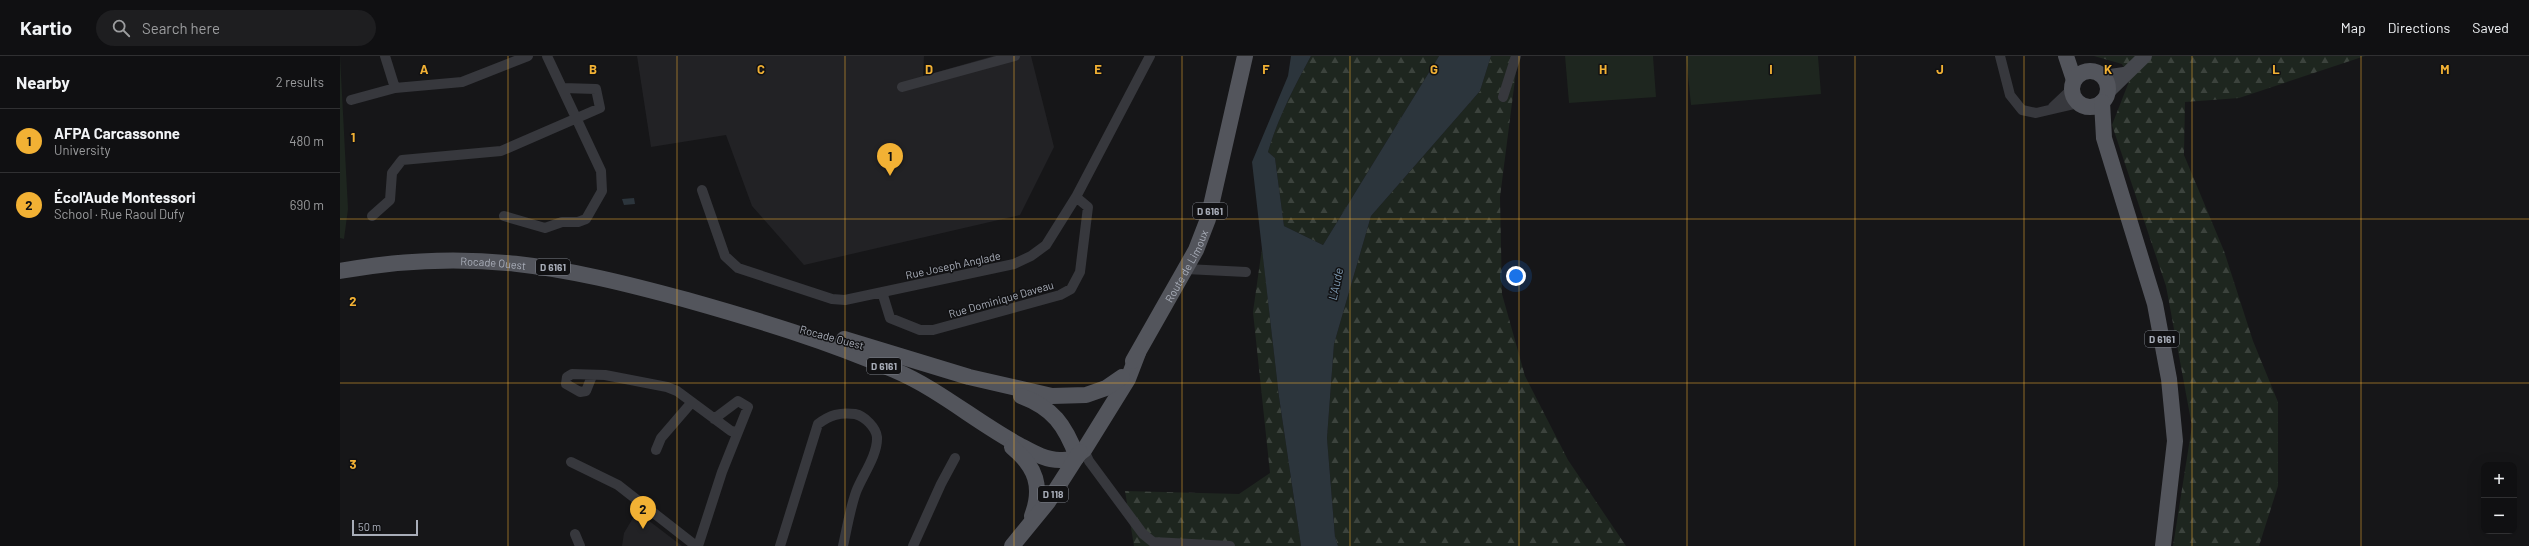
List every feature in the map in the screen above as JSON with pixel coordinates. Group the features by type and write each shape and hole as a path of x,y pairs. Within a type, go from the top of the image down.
{"main road":[{"name":"Route de Limoux","path":"1138,353 1186,269 1208,218 1245,56"},
{"name":"D 6161","path":"2066,56 2079,90 2104,138 2155,304 2169,379 2175,441 2163,546"},
{"name":"D 6161","path":"2071,56 2079,90"},
{"path":"2096,72 2104,77 2107,82 2105,97 2094,106 2079,90 2096,72"},
{"name":"D 6161","path":"2104,138 2105,97"},
{"name":"Rocade Ouest","path":"340,271 417,260 464,259 512,262 552,267 604,278 760,320 815,331 970,376 1052,396 1086,395 1106,388 1122,377"},
{"name":"Rocade Ouest","path":"760,320 896,371 943,397 996,433 1024,457 1032,468 1037,484 1038,501 1028,529"},
{"name":"D 6161","path":"1083,456 1122,377 1138,353"},
{"name":"D 6161","path":"1083,456 1128,379 1138,353"},
{"path":"970,376 1030,400 1050,411 1083,456"},
{"name":"Rocade Ouest","path":"996,433 1044,457 1061,460 1083,456"},
{"name":"D 118","path":"1012,546 1028,529 1083,456"}],"street":[{"path":"385,56 395,88"},
{"path":"351,100 395,88 462,82 528,56"},
{"path":"504,216 545,228 562,222 578,222 586,219 602,191 603,180 577,118 547,56"},
{"path":"902,87 1015,56"},
{"name":"Rue Joseph Anglade","path":"702,190 725,256 738,268 832,299 845,300 1014,264 1031,256 1046,245 1076,197 1150,56"},
{"path":"1503,97 1516,56"},
{"path":"2000,56 2010,96 2015,104 2022,110 2036,113 2053,107 2079,90"},
{"path":"2105,97 2124,74 2145,56"},
{"path":"2104,77 2124,74"},
{"path":"372,216 390,200 392,173 402,160 501,151 600,108 596,89 563,88"},
{"path":"2053,107 2079,90"},
{"name":"Rue Dominique Daveau","path":"882,292 890,318 920,330 934,330 1060,295 1071,289 1080,272 1088,207 1076,197"},
{"path":"1186,269 1246,272"},
{"path":"592,376 605,375 667,387 677,391 714,419 736,432"},
{"path":"571,462 618,485 697,546 736,432 748,407 738,401 714,419"},
{"path":"656,450 661,438 692,402"},
{"path":"780,546 818,424 829,415 844,412 858,415 873,426 877,438 873,452 856,493 843,546"},
{"path":"1083,456 1142,534 1153,542 1186,545 1230,546"},
{"path":"913,546 941,484 955,458"},
{"path":"575,534 580,546"}],"shaded area":[{"path":"637,56 924,56 923,76 993,56 1031,56 1054,147 1020,215 804,265 752,206 726,135 651,147"},
{"path":"636,513 644,517 682,546 622,546 624,533"}],"green space":[{"path":"340,56 348,209 344,239 340,238"},
{"path":"1311,56 1439,56 1323,245 1284,226 1275,158 1268,152 1287,103"},
{"path":"1491,56 1518,56 1500,197 1502,294 1525,376 1568,460 1626,546 1338,546 1335,537 1327,438 1334,344 1371,216 1480,91"},
{"path":"1565,56 1653,56 1656,97 1569,103"},
{"path":"1686,56 1818,56 1821,94 1691,105"},
{"path":"2094,56 2365,56 2239,98 2185,102 2184,155 2224,251 2253,341 2278,402 2278,486 2259,546 2173,546 2192,426 2166,286 2112,125 2130,79 2122,64"},
{"path":"1262,248 1279,397 1301,546 1134,546 1125,491 1239,494 1270,473 1253,312"}],"water":[{"name":"L'Aude","path":"1291,56 1311,56 1287,103 1268,152 1275,158 1284,226 1323,245 1439,56 1491,56 1480,91 1371,216 1334,344 1327,438 1335,537 1338,546 1301,546 1279,397 1252,162 1288,76"},
{"path":"634,198 635,204 624,205 622,199"}],"place":[{"name":"AFPA Carcassonne","path":"890,176"},
{"name":"Écol'Aude Montessori","path":"643,529"}]}
